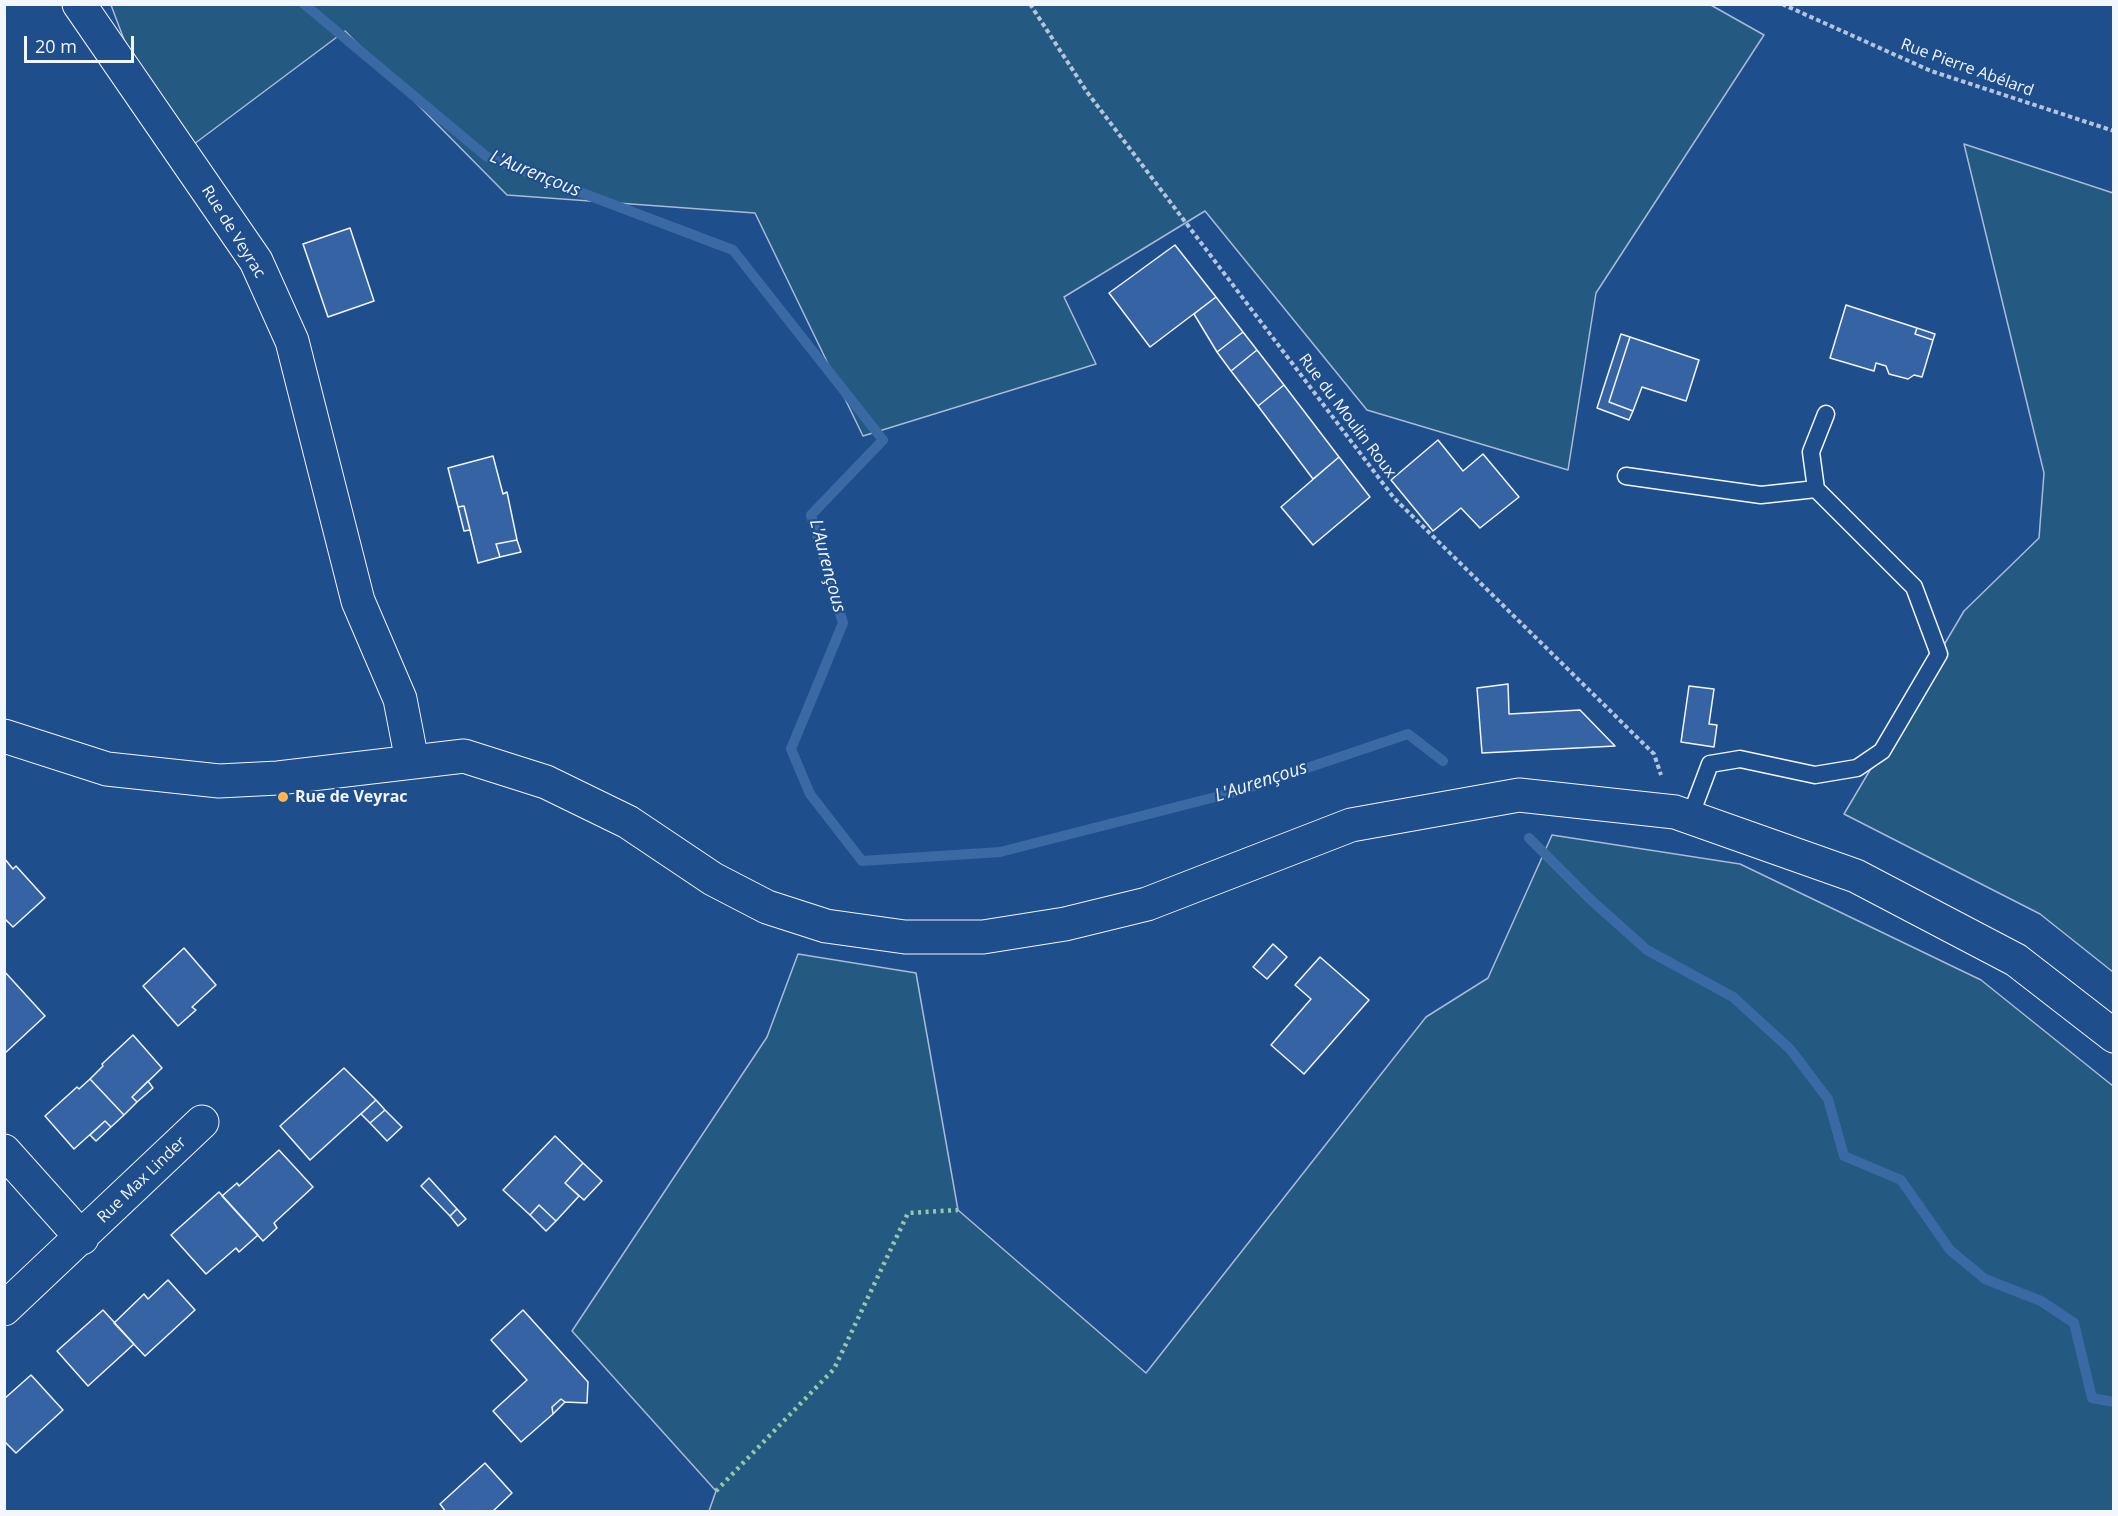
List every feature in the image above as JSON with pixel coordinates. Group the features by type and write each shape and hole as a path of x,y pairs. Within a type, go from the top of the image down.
{"main road":[{"name":"Rue de Veyrac","path":"80,4 256,261 292,341 358,601 400,699 412,761"},
{"path":"4,736 107,769 219,781 279,778 464,756 546,782 628,822 713,879 767,907 826,926 905,937 983,937 1077,921 1147,904 1351,825 1519,795 1682,814 1856,876 2016,960 2114,1036"},
{"name":"Rue Max Linder","path":"4,1309 82,1238 202,1122"},
{"path":"4,1151 82,1238"}],"lane":[{"path":"1682,814 1710,764 1740,759 1815,775 1857,768 1882,751 1939,654 1914,588 1816,489 1811,452 1826,414"},
{"path":"1626,476 1761,495 1816,489"}],"path":[{"name":"Rue du Moulin Roux","path":"1030,4 1087,92 1394,498 1654,754 1682,814"},
{"name":"Rue Pierre Abélard","path":"1782,4 1931,71 2114,131"}],"shaded area":[{"path":"1709,4 1764,35 1596,293 1568,470 1367,410 1205,211 1064,297 1096,364 863,436 755,213 507,195 345,31 170,162 111,5"},
{"path":"1964,144 2113,193 2113,972 2040,914 1844,814 1964,611 2039,538 2044,473"},
{"path":"1552,835 1740,864 1981,980 2113,1086 2113,1511 709,1511 716,1491 572,1331 767,1037 798,954 916,973 958,1210 1146,1373 1426,1017 1488,978"}],"building":[{"path":"350,228 374,301 328,317 303,244"},
{"path":"1175,245 1216,297 1150,347 1109,293"},
{"path":"1216,297 1243,332 1217,352 1194,314"},
{"path":"1846,305 1917,328 1915,334 1933,340 1922,377 1914,375 1908,379 1889,374 1886,366 1876,363 1874,371 1830,358"},
{"path":"1917,328 1935,334 1933,340 1915,334"},
{"path":"1243,332 1257,350 1231,371 1217,352"},
{"path":"1621,334 1630,337 1609,402 1633,411 1629,420 1597,408"},
{"path":"1630,337 1699,360 1686,401 1642,387 1633,411 1609,402"},
{"path":"1257,350 1284,385 1258,406 1231,371"},
{"path":"1284,385 1339,457 1313,479 1258,406"},
{"path":"1438,440 1463,471 1483,454 1519,497 1480,528 1461,508 1433,531 1391,480"},
{"path":"493,456 503,494 507,492 517,540 496,544 500,557 478,563 464,506 458,507 448,468"},
{"path":"1339,457 1370,497 1313,545 1281,507"},
{"path":"464,506 470,530 464,531 458,507"},
{"path":"517,540 521,552 500,557 496,544"},
{"path":"1508,684 1509,714 1580,710 1615,746 1482,753 1477,688"},
{"path":"1689,686 1714,689 1709,724 1717,725 1714,747 1681,742"},
{"path":"4,858 13,869 16,866 45,898 13,927 4,918"},
{"path":"1273,944 1287,957 1267,979 1253,967"},
{"path":"184,948 216,985 192,1007 196,1010 178,1026 143,986"},
{"path":"1320,957 1369,1000 1304,1074 1271,1045 1311,999 1295,985"},
{"path":"4,971 45,1016 4,1054"},
{"path":"133,1035 162,1068 132,1097 137,1102 124,1115 90,1079 103,1066 102,1064"},
{"path":"344,1068 376,1100 310,1160 280,1126"},
{"path":"90,1079 124,1115 111,1127 105,1121 74,1149 45,1116 77,1087 79,1089"},
{"path":"148,1081 153,1088 137,1102 132,1097"},
{"path":"376,1100 385,1110 370,1123 361,1114"},
{"path":"385,1110 402,1127 387,1141 370,1123"},
{"path":"105,1121 111,1127 96,1141 90,1135"},
{"path":"555,1136 583,1163 565,1183 579,1196 556,1221 539,1205 530,1215 503,1190"},
{"path":"279,1150 313,1187 274,1223 277,1228 263,1241 222,1196 237,1183 239,1186"},
{"path":"583,1163 602,1181 584,1200 565,1183"},
{"path":"429,1178 457,1209 450,1216 421,1186"},
{"path":"219,1192 258,1235 239,1252 236,1248 206,1274 171,1235"},
{"path":"539,1205 556,1221 546,1231 530,1215"},
{"path":"457,1209 466,1219 458,1226 450,1216"},
{"path":"168,1280 195,1310 145,1356 114,1323 144,1294 148,1299"},
{"path":"103,1310 134,1344 88,1386 57,1351"},
{"path":"523,1310 588,1382 587,1403 565,1402 561,1399 552,1407 553,1414 521,1442 493,1411 527,1380 491,1340"},
{"path":"31,1375 63,1410 16,1453 4,1441 4,1399"},
{"path":"561,1399 565,1402 553,1414 552,1407"},
{"path":"485,1463 512,1493 492,1512 446,1512 440,1504"}],"waterway":[{"name":"L'Aurençous","path":"304,4 487,157 733,250 883,440 811,515 843,623 791,749 810,794 862,861 1000,852 1239,791 1408,734 1443,761"},
{"name":"L'Aurençous","path":"1529,838 1591,900 1647,950 1733,997 1790,1049 1828,1099 1844,1156 1901,1180 1950,1250 1985,1279 2041,1301 2074,1323 2092,1398 2114,1402"}],"hedge":[{"path":"716,1491 834,1369 908,1213 958,1210"}],"place":[{"name":"Rue de Veyrac","path":"283,797"}]}
